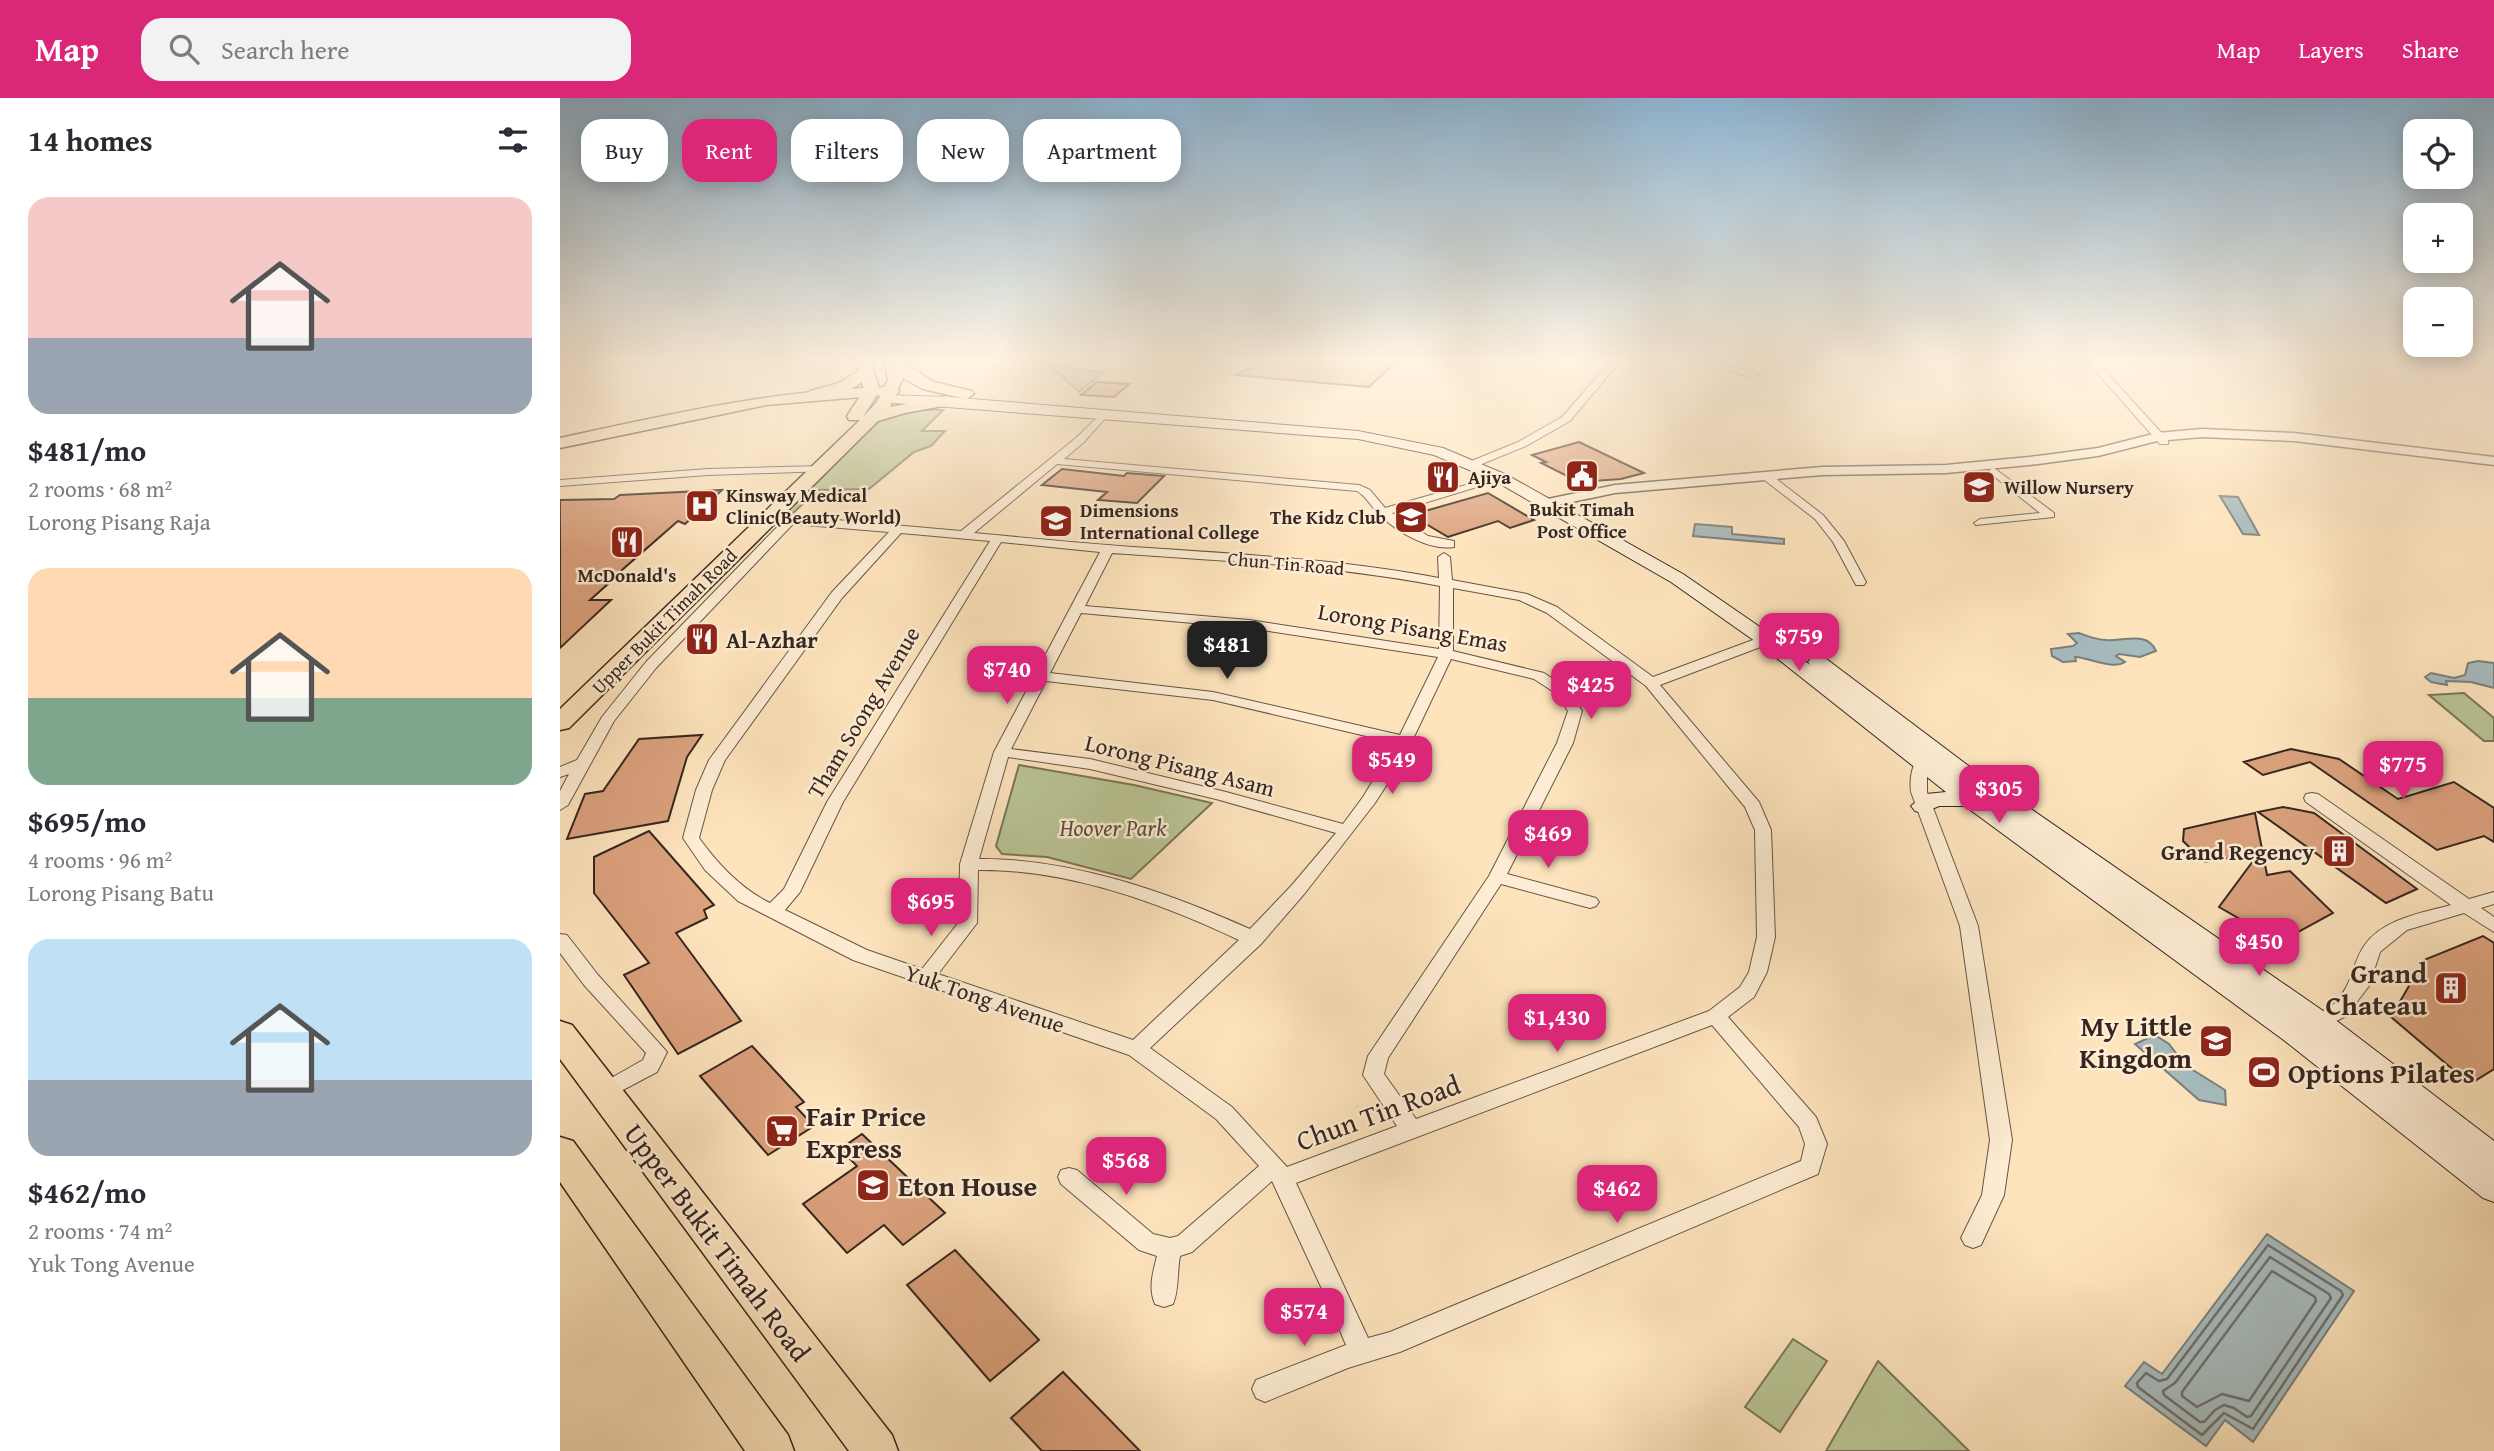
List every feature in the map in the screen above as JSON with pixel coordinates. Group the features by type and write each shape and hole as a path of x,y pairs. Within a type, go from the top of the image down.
{"highway":[{"name":"Upper Bukit Timah Road","path":"560,723 779,520 810,472 849,423"},
{"name":"Upper Bukit Timah Road","path":"560,702 865,423"},
{"name":"Upper Bukit Timah Road","path":"560,1034 876,1451"},
{"path":"560,1152 772,1451"}],"main road":[{"path":"560,443 651,423"},
{"path":"560,452 681,423"},
{"path":"1222,423 1358,435 1416,444 1480,461 1501,478 1556,504 1677,578 1766,640 2208,958 2494,1158"},
{"path":"1309,423 1354,427 1425,439 1480,461 1734,597 1929,758 1970,799 2208,958"},
{"path":"1923,806 1934,799 1970,799"},
{"path":"2307,1028 2494,1188"}],"street":[{"path":"963,536 1080,440 1096,423"},
{"path":"1480,461 1535,438 1559,423"},
{"path":"2147,423 2161,439"},
{"path":"1556,504 1611,495 1831,471 1946,469 2014,463 2098,452 2161,439 2253,438 2494,463"},
{"path":"1768,479 1994,471 2096,458 2161,439"},
{"path":"1055,460 1359,488 1365,490 1384,512 1432,543 1450,544"},
{"path":"1980,523 2050,514 1994,471"},
{"path":"560,485 810,472"},
{"path":"1384,512 1501,478"},
{"path":"1768,479 1819,517 1839,541 1860,582"},
{"path":"560,805 607,720 651,665 779,520"},
{"name":"Chun Tin Road","path":"779,520 898,528 1108,549 1295,562 1387,572 1499,591 1538,602 1651,683 1753,806 1763,830 1766,937 1758,972 1747,992 1716,1016 1412,1131 1278,1173"},
{"name":"Yuk Tong Avenue","path":"898,528 837,595 717,760 704,790 691,838 711,866 744,897 860,956 1136,1049 1224,1113 1278,1173 1339,1300 1360,1352"},
{"name":"Tham Soong Avenue","path":"773,911 791,892 835,802 997,539"},
{"path":"925,978 968,923 969,864 1002,752 1108,549"},
{"path":"1136,1049 1254,939 1346,831 1407,741 1446,654 1447,583 1444,557"},
{"name":"Lorong Pisang Emas","path":"1077,610 1249,624 1446,654 1539,676 1562,691 1575,710 1565,743 1497,877 1378,1056 1373,1075 1412,1131"},
{"path":"1651,683 1766,640"},
{"path":"1043,676 1213,696 1407,741"},
{"name":"Lorong Pisang Asam","path":"1002,752 1090,764 1220,795 1346,831"},
{"path":"1929,758 1917,780 1923,806 1969,926 2001,1140 1993,1195 1973,1238"},
{"path":"560,773 581,770"},
{"path":"2312,798 2494,926"},
{"path":"969,864 1026,865 1129,892 1209,918 1254,939"},
{"path":"1497,877 1590,902"},
{"path":"2307,1028 2339,1011 2359,986 2372,949 2401,926 2494,898"},
{"path":"560,940 591,980 657,1052 650,1066 604,1092"},
{"path":"1265,1389 1360,1352 1391,1344 1810,1167 1816,1144 1808,1123 1716,1016"},
{"path":"1069,1177 1147,1243 1170,1248 1184,1245 1278,1173"},
{"path":"1164,1296 1164,1276 1170,1248"}],"green space":[{"path":"877,423 930,423 922,431 945,431 931,446 914,452 869,489 818,490 793,513 784,513 783,506"},
{"path":"2464,693 2494,718 2494,741 2484,741 2429,695"},
{"name":"Hoover Park","path":"1019,765 1134,785 1212,803 1131,879 1047,857 1002,854 996,846"},
{"path":"1793,1339 1827,1361 1780,1432 1745,1407"},
{"path":"1878,1361 1969,1451 1826,1451"}],"water":[{"path":"2220,496 2238,497 2259,535 2243,534"},
{"path":"1695,524 1732,527 1732,534 1784,539 1784,544 1693,536"},
{"path":"2079,633 2103,640 2140,639 2147,641 2156,651 2140,657 2119,654 2116,656 2125,662 2114,665 2075,657 2076,661 2063,662 2052,656 2051,649 2077,643 2068,634"},
{"path":"2468,663 2494,663 2494,688 2471,682 2446,681 2447,685 2431,682 2425,677 2431,673 2454,678 2465,675"},
{"path":"2155,1035 2169,1044 2185,1065 2225,1090 2226,1105 2199,1100 2135,1044"},
{"path":"2267,1234 2354,1291 2253,1442 2225,1420 2206,1446 2125,1386 2144,1362 2162,1374"}],"building":[{"path":"1579,442 1644,473 1621,479 1579,482 1541,463 1546,462 1532,455"},
{"path":"1062,469 1124,476 1127,473 1164,476 1137,503 1098,500 1107,492 1042,485"},
{"path":"722,490 685,524 678,521 606,584 590,600 611,600 560,648 560,500 614,499 620,495"},
{"path":"1488,493 1534,520 1510,528 1498,521 1448,537 1411,515"},
{"path":"702,735 687,757 668,821 567,839 585,794 603,791 639,739"},
{"path":"2291,749 2339,759 2398,799 2454,782 2494,808 2494,842 2484,836 2437,850 2310,762 2263,775 2244,762"},
{"name":"Grand Regency","path":"2283,807 2314,813 2417,889 2386,903 2258,812"},
{"path":"2255,813 2267,875 2290,871 2333,913 2280,942 2219,907 2259,853 2205,862 2183,841 2184,829"},
{"path":"649,831 714,905 704,910 707,918 676,933 741,1021 678,1054 624,975 649,963 594,893 594,857"},
{"name":"Grand Chateau","path":"2483,936 2494,943 2494,1069 2470,1084 2391,1017 2424,960"},
{"path":"752,1046 804,1102 796,1107 814,1126 768,1155 700,1076"},
{"name":"Eton House","path":"862,1134 945,1213 903,1245 884,1225 847,1253 803,1204 857,1166 840,1149"},
{"path":"955,1250 1039,1340 990,1381 907,1285"},
{"path":"1063,1372 1140,1451 1042,1451 1011,1418"}],"place":[{"name":"Bukit Timah Post Office","path":"1582,476"},
{"name":"Ajiya","path":"1443,477"},
{"name":"Willow Nursery","path":"1979,487"},
{"name":"Kinsway Medical Clinic(Beauty World)","path":"702,506"},
{"name":"The Kidz Club","path":"1411,517"},
{"name":"Dimensions International College","path":"1056,521"},
{"name":"McDonald's","path":"627,542"},
{"name":"Al-Azhar","path":"702,639"},
{"name":"Grand Regency","path":"2339,851"},
{"name":"Grand Chateau","path":"2451,988"},
{"name":"My Little Kingdom","path":"2216,1041"},
{"name":"Options Pilates","path":"2264,1072"},
{"name":"Fair Price Express","path":"782,1131"},
{"name":"Eton House","path":"873,1185"}]}
